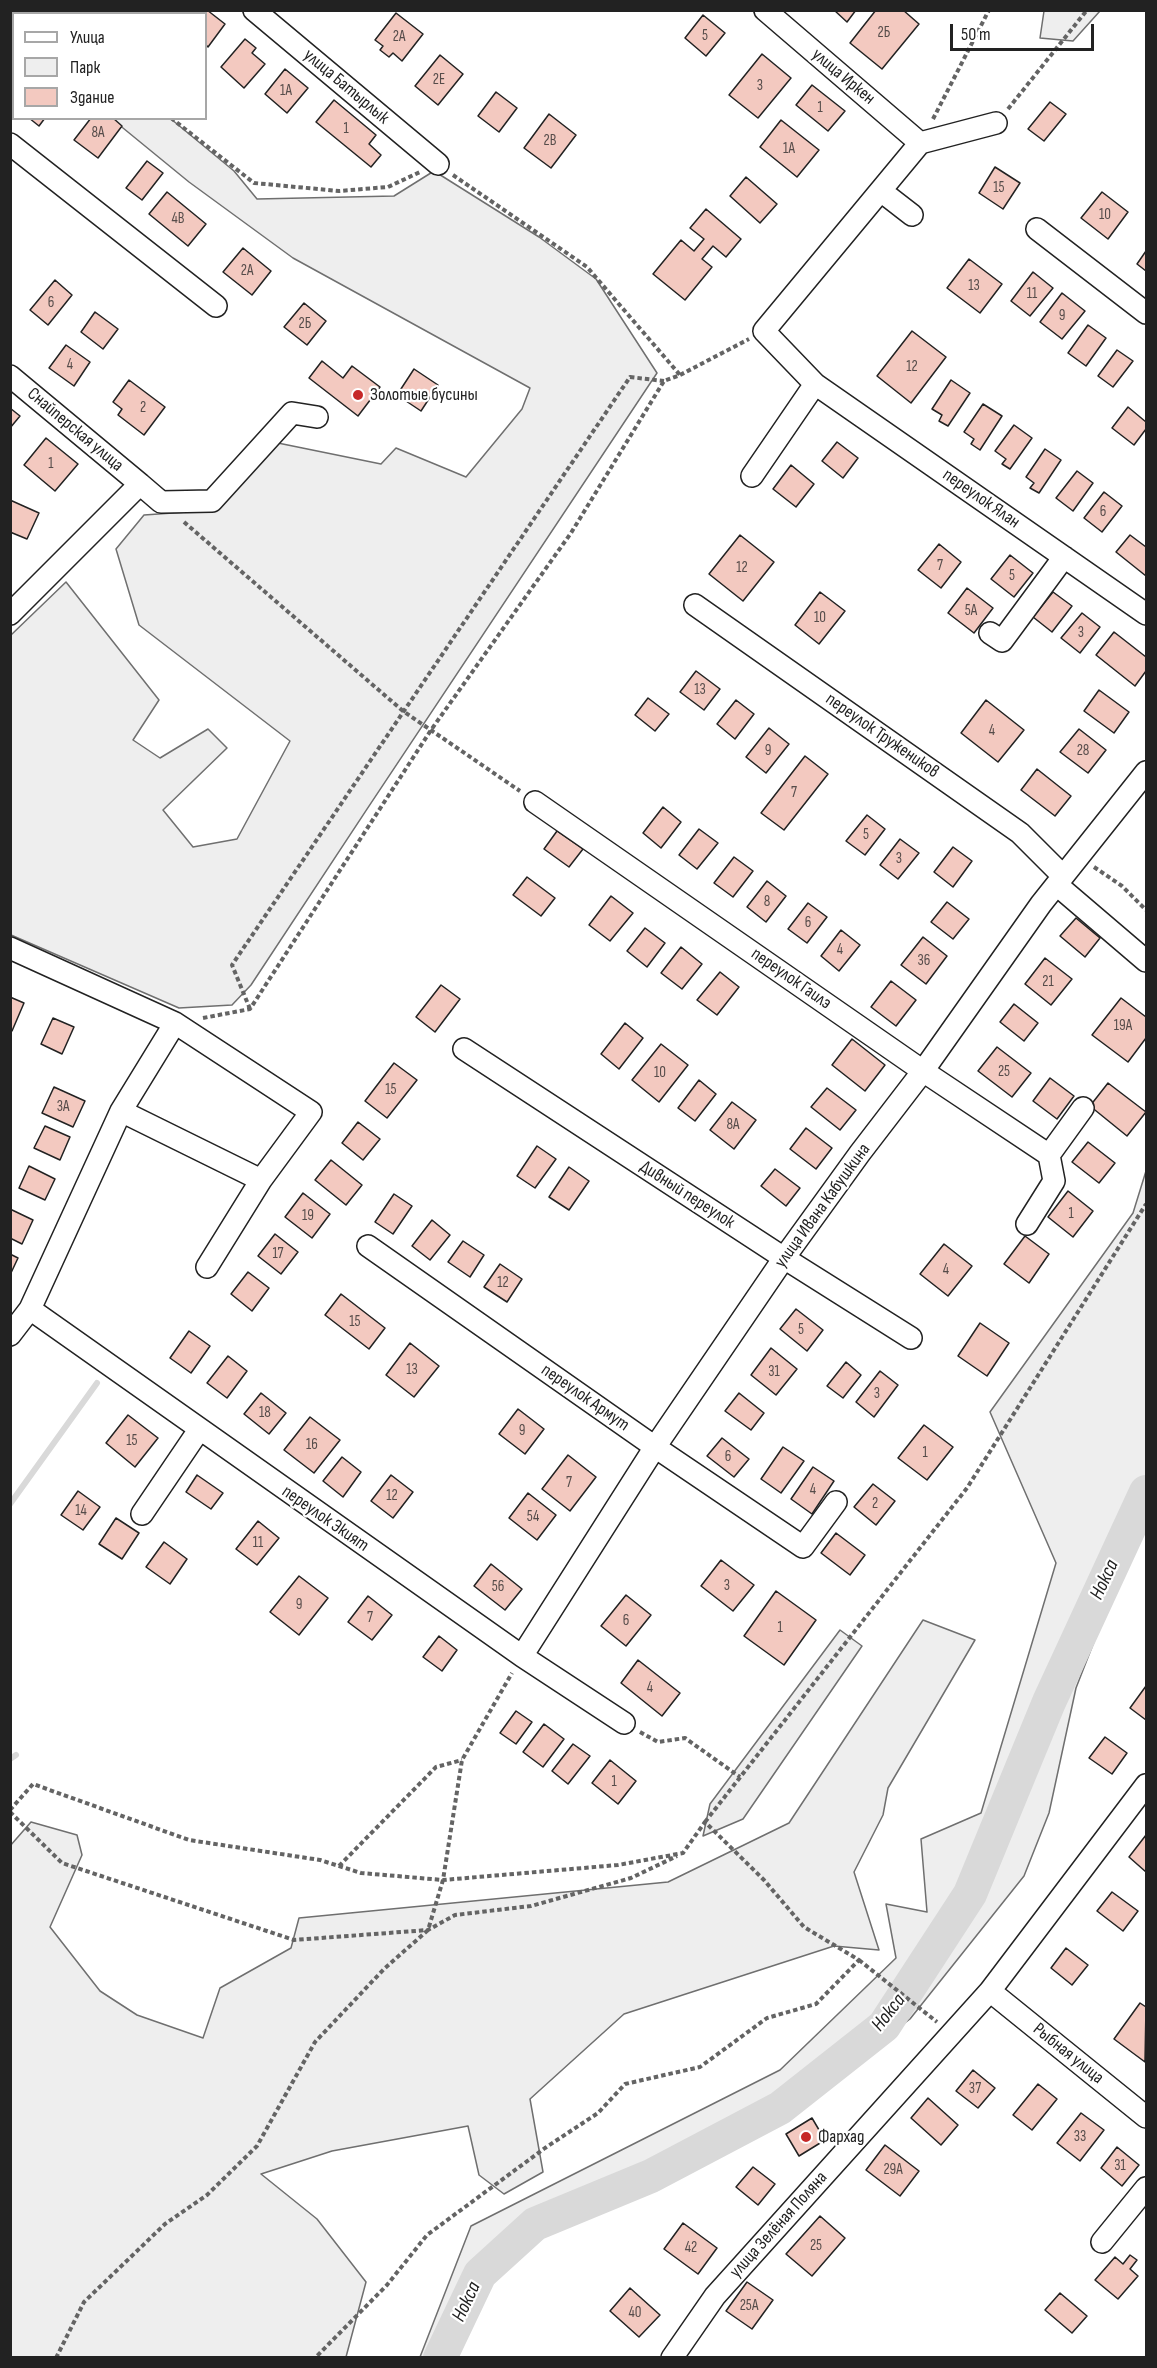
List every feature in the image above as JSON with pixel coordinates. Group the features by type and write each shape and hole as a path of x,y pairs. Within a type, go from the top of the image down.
{"street":[{"name":"улица Батырлык","path":"254,10 438,164"},
{"name":"улица Иркен","path":"765,10 920,143"},
{"path":"764,330 920,143 996,123"},
{"path":"10,144 216,306"},
{"path":"880,191 912,215"},
{"path":"1037,229 1146,313"},
{"name":"переулок Ялан","path":"764,330 815,384 1064,557 1145,609"},
{"name":"Снайперская улица","path":"10,376 161,501"},
{"path":"752,476 815,384"},
{"path":"161,501 212,501 292,413 317,417"},
{"path":"10,614 140,484"},
{"path":"990,633 1002,641 1064,557"},
{"name":"переулок Тружеников","path":"695,605 1020,833 1060,881 1146,961"},
{"name":"улица Ивана Кабушкина","path":"522,1656 655,1447 784,1258 923,1071 1078,856 1146,772"},
{"name":"переулок Гаилэ","path":"535,801 923,1071 1049,1155"},
{"path":"10,948 175,1023 311,1112 261,1180 207,1267"},
{"path":"10,1335 30,1309 121,1111 175,1023"},
{"name":"Дивный переулок","path":"464,1049 784,1258 912,1338"},
{"path":"1027,1224 1054,1181 1049,1155 1083,1108"},
{"path":"121,1111 261,1180"},
{"name":"переулок Армут","path":"368,1246 655,1447 803,1547 836,1502"},
{"name":"переулок Экият","path":"30,1309 522,1656 624,1723"},
{"path":"142,1514 199,1430"},
{"name":"улица Зелёная Поляна","path":"672,2358 715,2296 990,1991 1146,1785"},
{"name":"Рыбная улица","path":"990,1991 1146,2117"},
{"path":"1102,2242 1146,2187"}],"path":[{"path":"920,143 989,10"},
{"path":"996,123 1087,10"},
{"path":"174,120 254,183 339,191 388,187 438,164 587,267 680,375"},
{"path":"250,1009 232,965 630,377 664,381 680,375 764,330"},
{"path":"175,1023 250,1009 431,730 571,533 664,381"},
{"path":"161,501 403,711 535,801"},
{"path":"1078,856 1122,886 1146,910"},
{"path":"56,2358 84,2302 165,2224 207,2194 257,2146 315,2042 384,1970 428,1930 455,1915 531,1906 631,1878 683,1853 967,1488 1146,1204"},
{"path":"428,1930 443,1880 462,1760 522,1656"},
{"path":"624,1723 658,1742 685,1738 740,1777"},
{"path":"339,1866 436,1767 462,1760"},
{"path":"428,1930 294,1940 62,1863 10,1811 33,1784 189,1840 320,1860 361,1873 443,1880 618,1865 683,1853"},
{"path":"705,1822 764,1880 804,1927 860,1961 952,2033"},
{"path":"315,2358 387,2285 427,2235 545,2148 598,2113 625,2084 700,2067 767,2018 816,2004 860,1961"}],"green space":[{"path":"1044,10 1100,11 1073,41 1040,38"},
{"path":"10,11 42,12 12,12 12,36"},
{"path":"113,120 172,120 234,171 257,199 394,196 434,171 539,237 596,279 657,373 251,985 232,1005 179,1008 11,935 11,635 66,582 159,700 133,740 160,758 208,729 227,748 163,810 193,847 237,839 290,741 139,625 116,549 144,515 216,510 273,442 381,464 396,448 466,477 522,409 530,388 293,258 189,182"},
{"path":"1146,1171 1146,1519 1126,1560 1076,1688 1049,1813 1024,1876 910,2019 784,2113 649,2186 545,2231 490,2280 453,2357 420,2357 471,2226 780,2070 896,1958 886,1904 927,1912 921,1839 981,1813 1056,1563 990,1412 1133,1213"},
{"path":"923,1620 975,1640 888,1788 883,1815 854,1872 879,1950 834,1946 624,2014 530,2099 543,2172 504,2194 479,2175 468,2126 332,2151 261,2174 317,2219 366,2282 346,2357 11,2357 10,1846 31,1822 77,1835 82,1855 50,1927 100,1991 137,2015 203,2038 220,1988 291,1948 299,1918 668,1882 789,1823"},
{"path":"840,1630 862,1646 743,1819 703,1836 710,1804"}],"building":[{"path":"207,10 225,24 208,47 207,12 196,12"},
{"path":"834,10 856,10 847,22"},
{"path":"876,10 903,10 919,24 882,69 850,43"},
{"path":"396,13 423,34 402,61 393,53 389,57 380,50 383,46 375,40"},
{"path":"703,15 725,33 706,56 685,38"},
{"path":"245,39 256,48 252,53 265,64 244,88 221,67"},
{"path":"762,54 791,78 758,118 729,95"},
{"path":"440,55 463,74 438,105 415,86"},
{"path":"10,59 12,60 12,76 10,78"},
{"path":"285,69 308,88 287,113 265,94"},
{"path":"812,85 845,111 828,131 796,105"},
{"path":"496,92 517,108 499,132 478,116"},
{"path":"334,100 376,135 369,144 381,155 371,167 316,122"},
{"path":"1050,102 1066,114 1044,141 1028,129"},
{"path":"549,114 576,135 551,168 524,148"},
{"path":"32,120 44,120 39,126"},
{"path":"89,120 115,120 122,126 98,158 74,140"},
{"path":"781,120 819,150 797,177 760,147"},
{"path":"147,161 163,173 142,200 126,188"},
{"path":"995,167 1020,183 1003,209 979,193"},
{"path":"746,177 777,204 760,223 730,196"},
{"path":"167,192 206,224 188,246 149,214"},
{"path":"1102,192 1128,212 1108,239 1081,218"},
{"path":"706,209 741,239 726,257 713,246 702,259 712,267 685,300 653,274 681,240 694,251 704,239 690,228"},
{"path":"243,248 271,271 252,295 223,272"},
{"path":"1146,251 1146,271 1137,264"},
{"path":"969,259 1002,284 980,313 947,288"},
{"path":"1033,272 1053,288 1030,316 1011,301"},
{"path":"55,280 72,295 48,325 30,310"},
{"path":"1062,293 1085,311 1062,339 1040,322"},
{"path":"304,303 326,321 307,345 284,327"},
{"path":"95,312 118,329 103,349 81,332"},
{"path":"1088,325 1106,338 1086,366 1068,353"},
{"path":"912,331 946,357 911,403 877,376"},
{"path":"66,345 90,362 74,386 49,368"},
{"path":"1117,350 1133,361 1113,387 1098,376"},
{"path":"322,361 343,378 352,366 380,387 358,416 309,378"},
{"path":"414,369 438,385 421,411 397,395"},
{"path":"129,380 165,407 144,435 118,415 122,409 113,402"},
{"path":"951,380 970,393 948,426 939,421 942,415 932,409"},
{"path":"983,404 1002,416 980,450 971,444 974,439 964,432"},
{"path":"1128,407 1146,422 1146,429 1134,445 1112,428"},
{"path":"10,408 20,416 10,428"},
{"path":"1014,425 1032,438 1010,469 1002,464 1006,459 995,451"},
{"path":"46,438 78,464 55,491 24,465"},
{"path":"837,442 858,458 843,478 822,461"},
{"path":"1045,449 1061,460 1039,493 1030,488 1034,483 1026,477"},
{"path":"791,465 814,484 796,507 773,489"},
{"path":"1077,471 1093,483 1073,511 1056,498"},
{"path":"1104,492 1122,506 1102,532 1084,518"},
{"path":"10,500 39,513 27,539 10,532"},
{"path":"740,535 774,562 743,601 709,574"},
{"path":"1130,535 1146,547 1146,576 1116,552"},
{"path":"939,544 961,562 941,588 918,570"},
{"path":"1010,555 1033,573 1014,597 991,579"},
{"path":"967,588 993,608 974,633 948,613"},
{"path":"820,592 845,611 819,644 795,625"},
{"path":"1053,592 1072,606 1052,632 1033,617"},
{"path":"1082,613 1100,627 1080,653 1061,638"},
{"path":"1114,632 1146,657 1146,671 1135,686 1096,655"},
{"path":"696,671 720,689 704,710 680,692"},
{"path":"1099,690 1129,712 1114,733 1084,711"},
{"path":"648,698 669,714 655,731 635,715"},
{"path":"736,700 754,714 735,739 717,724"},
{"path":"986,700 1024,730 998,762 961,733"},
{"path":"769,728 789,744 766,773 746,757"},
{"path":"1079,729 1106,750 1088,773 1060,752"},
{"path":"805,756 828,774 784,830 761,813"},
{"path":"1037,769 1071,796 1055,816 1021,790"},
{"path":"663,807 681,822 661,848 643,833"},
{"path":"867,815 885,829 865,855 846,841"},
{"path":"699,829 718,843 697,869 679,855"},
{"path":"557,831 583,849 569,867 544,849"},
{"path":"900,839 919,853 898,879 880,865"},
{"path":"953,847 972,861 953,887 934,872"},
{"path":"734,857 753,871 733,897 714,883"},
{"path":"527,877 555,898 541,916 513,895"},
{"path":"767,881 786,896 766,922 747,907"},
{"path":"611,896 633,913 610,941 589,925"},
{"path":"947,902 969,919 953,939 931,922"},
{"path":"808,903 827,917 807,943 788,929"},
{"path":"1076,918 1100,938 1085,957 1060,936"},
{"path":"645,928 665,943 647,967 627,951"},
{"path":"841,930 860,945 839,971 821,956"},
{"path":"923,937 947,956 926,984 901,965"},
{"path":"681,947 702,964 682,989 661,973"},
{"path":"1045,958 1072,979 1051,1005 1025,984"},
{"path":"720,972 739,987 717,1015 697,1000"},
{"path":"891,981 916,1000 896,1026 871,1007"},
{"path":"441,985 460,999 435,1032 416,1017"},
{"path":"10,997 24,1003 12,1031 10,1030"},
{"path":"1121,998 1146,1017 1146,1038 1128,1062 1092,1035"},
{"path":"1014,1004 1038,1023 1024,1041 1000,1022"},
{"path":"53,1018 74,1027 62,1054 41,1044"},
{"path":"625,1023 643,1038 619,1069 601,1054"},
{"path":"852,1039 885,1065 865,1091 832,1065"},
{"path":"661,1044 688,1065 659,1102 632,1080"},
{"path":"997,1047 1031,1073 1012,1097 978,1071"},
{"path":"394,1063 417,1080 387,1118 365,1101"},
{"path":"1050,1078 1074,1096 1057,1119 1033,1101"},
{"path":"699,1080 716,1094 695,1121 678,1108"},
{"path":"1108,1083 1146,1112 1127,1136 1090,1106"},
{"path":"54,1087 85,1101 73,1127 42,1113"},
{"path":"827,1088 856,1110 840,1130 811,1107"},
{"path":"732,1102 756,1120 734,1149 710,1130"},
{"path":"358,1122 380,1139 363,1160 342,1143"},
{"path":"45,1126 70,1137 60,1160 34,1148"},
{"path":"806,1128 832,1148 816,1169 790,1149"},
{"path":"1088,1142 1115,1163 1099,1183 1072,1162"},
{"path":"537,1146 556,1159 535,1188 517,1176"},
{"path":"331,1160 362,1185 346,1205 315,1180"},
{"path":"29,1166 55,1179 45,1200 19,1188"},
{"path":"569,1167 589,1181 569,1210 549,1197"},
{"path":"775,1169 800,1188 786,1206 761,1186"},
{"path":"1068,1191 1093,1211 1073,1237 1048,1217"},
{"path":"303,1193 330,1214 312,1238 285,1217"},
{"path":"394,1194 412,1206 393,1234 375,1222"},
{"path":"10,1209 33,1220 22,1244 10,1238"},
{"path":"432,1220 450,1235 430,1260 412,1246"},
{"path":"275,1234 298,1252 281,1274 258,1256"},
{"path":"1025,1236 1049,1254 1029,1283 1004,1264"},
{"path":"463,1241 484,1255 470,1277 448,1262"},
{"path":"944,1244 972,1266 948,1296 920,1274"},
{"path":"10,1254 18,1258 10,1275"},
{"path":"500,1264 522,1279 507,1302 484,1287"},
{"path":"248,1272 269,1288 252,1311 231,1294"},
{"path":"341,1294 385,1328 369,1349 325,1315"},
{"path":"796,1309 823,1330 807,1351 780,1329"},
{"path":"980,1323 1009,1343 987,1376 958,1356"},
{"path":"189,1331 210,1346 191,1373 170,1358"},
{"path":"410,1343 439,1366 414,1397 386,1375"},
{"path":"771,1348 797,1369 776,1395 751,1375"},
{"path":"228,1356 247,1371 227,1398 207,1383"},
{"path":"846,1362 861,1375 843,1398 827,1386"},
{"path":"880,1371 898,1385 874,1417 856,1402"},
{"path":"261,1393 286,1413 269,1434 244,1414"},
{"path":"739,1393 764,1413 751,1430 725,1411"},
{"path":"518,1409 544,1429 525,1454 499,1434"},
{"path":"128,1415 158,1438 135,1467 106,1443"},
{"path":"310,1417 340,1440 314,1473 284,1450"},
{"path":"924,1425 953,1447 927,1480 898,1458"},
{"path":"722,1438 749,1459 734,1477 707,1456"},
{"path":"783,1447 804,1461 781,1493 761,1479"},
{"path":"568,1455 596,1477 570,1511 542,1489"},
{"path":"342,1457 361,1472 343,1497 323,1481"},
{"path":"813,1467 834,1481 812,1514 791,1499"},
{"path":"197,1475 223,1493 211,1509 186,1492"},
{"path":"391,1475 413,1492 393,1518 371,1501"},
{"path":"873,1484 895,1501 876,1525 854,1507"},
{"path":"78,1491 100,1507 83,1530 61,1515"},
{"path":"528,1493 556,1515 537,1540 509,1518"},
{"path":"116,1518 139,1533 122,1559 99,1544"},
{"path":"258,1521 279,1538 257,1565 236,1549"},
{"path":"836,1533 865,1555 850,1575 821,1553"},
{"path":"164,1542 187,1559 170,1584 146,1567"},
{"path":"721,1560 754,1585 733,1611 701,1586"},
{"path":"491,1564 522,1589 505,1610 474,1586"},
{"path":"299,1576 328,1598 299,1635 270,1612"},
{"path":"776,1591 816,1620 784,1665 744,1636"},
{"path":"626,1595 651,1615 626,1646 601,1626"},
{"path":"368,1596 392,1615 372,1640 348,1622"},
{"path":"439,1636 457,1650 442,1671 423,1657"},
{"path":"638,1660 680,1693 662,1716 621,1683"},
{"path":"1146,1686 1146,1720 1130,1708"},
{"path":"516,1711 532,1722 516,1744 500,1733"},
{"path":"544,1724 564,1739 543,1767 523,1752"},
{"path":"1105,1737 1127,1753 1112,1774 1089,1758"},
{"path":"573,1744 590,1756 568,1784 552,1771"},
{"path":"610,1760 636,1781 618,1804 592,1783"},
{"path":"1146,1835 1146,1872 1129,1857"},
{"path":"1112,1892 1138,1911 1123,1931 1097,1911"},
{"path":"1066,1948 1088,1965 1072,1985 1051,1968"},
{"path":"1140,2003 1146,2007 1145,2062 1114,2039"},
{"path":"973,2070 995,2088 978,2108 956,2091"},
{"path":"1038,2084 1057,2099 1032,2130 1013,2115"},
{"path":"928,2098 958,2125 941,2145 911,2118"},
{"path":"1081,2113 1104,2130 1080,2161 1057,2143"},
{"name":"Фархад","path":"812,2118 825,2140 799,2156 786,2134"},
{"path":"885,2145 919,2171 900,2196 866,2170"},
{"path":"1117,2147 1139,2165 1122,2186 1101,2168"},
{"path":"753,2167 775,2184 758,2205 736,2187"},
{"path":"820,2216 845,2238 812,2276 786,2254"},
{"path":"683,2223 717,2248 698,2274 664,2249"},
{"path":"1130,2255 1137,2260 1130,2269 1138,2276 1118,2299 1095,2280 1115,2257 1123,2264"},
{"path":"747,2282 773,2300 752,2329 726,2311"},
{"path":"630,2288 660,2315 639,2337 610,2311"},
{"path":"1060,2293 1087,2316 1072,2333 1045,2310"}],"waterway":[{"path":"10,1504 97,1383"},
{"name":"Нокса","path":"440,2358 480,2274 535,2224 651,2176 780,2108 884,2026 970,1894 1049,1702 1146,1492"},
{"path":"10,1759 16,1755"}],"place":[{"name":"Золотые бусины","path":"358,395"},
{"name":"Фархад","path":"806,2137"}]}
